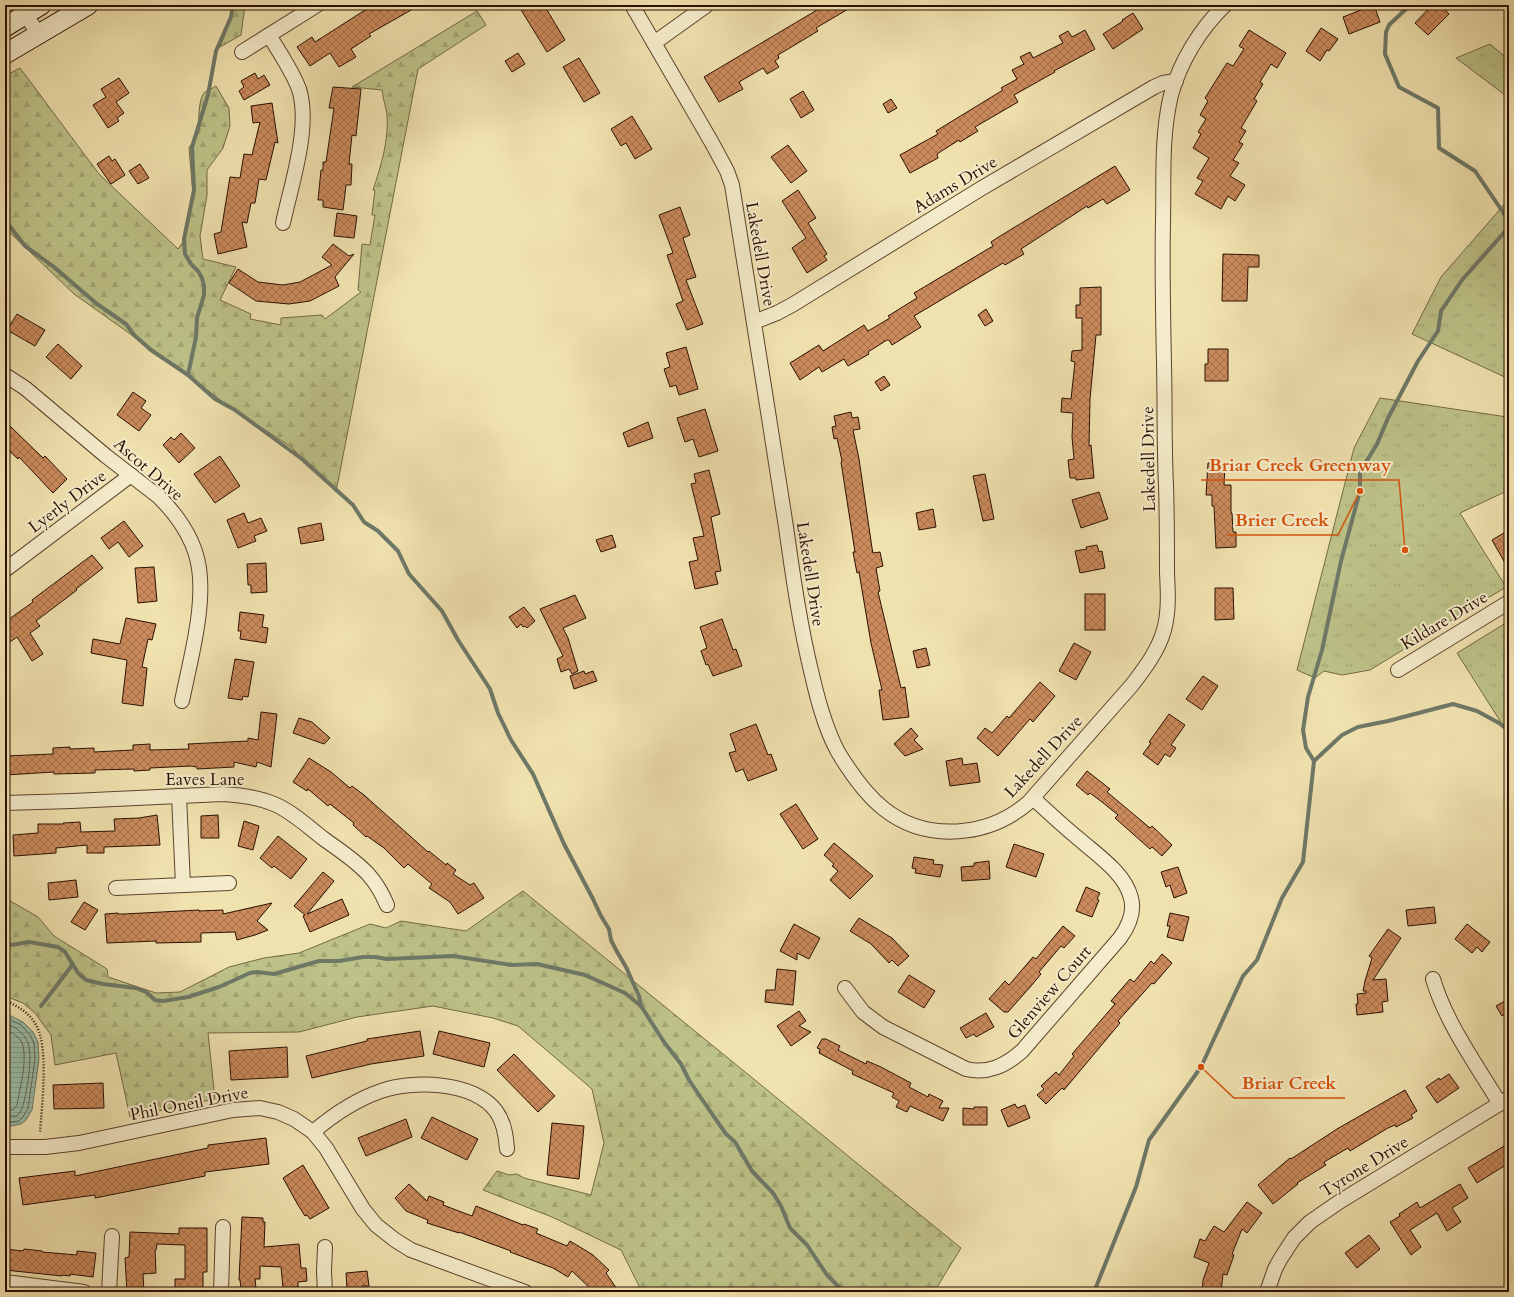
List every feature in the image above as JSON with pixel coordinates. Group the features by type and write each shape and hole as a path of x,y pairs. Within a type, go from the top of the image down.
{"main road":[{"path":"5,54 88,5"},
{"path":"5,27 29,8"}],"street":[{"path":"242,52 317,5"},
{"name":"Lakedell Drive","path":"632,5 712,143 727,171 732,185 802,631 819,704 838,752 867,793 884,809 905,822 935,831 962,832 977,829 1008,817 1019,811 1033,798 1132,685 1148,664 1164,630 1167,614 1168,590 1162,270 1164,146 1167,118 1176,80 1192,48 1209,22 1225,5"},
{"path":"654,43 707,5"},
{"path":"29,8 38,34"},
{"path":"269,35 299,89 303,109 299,151 283,223"},
{"name":"Adams Drive","path":"754,322 792,305 982,188 1154,87 1176,80"},
{"name":"Ascot Drive","path":"5,375 25,388 106,456 159,497 176,516 184,528 196,553 201,586 182,701"},
{"name":"Lyerly Drive","path":"5,570 131,475"},
{"name":"Kildare Drive","path":"1398,670 1509,602"},
{"name":"Eaves Lane","path":"5,803 223,794 242,795 259,799 274,804 288,812 367,873 379,889 387,905"},
{"path":"179,796 183,884"},
{"name":"Glenview Court","path":"846,988 863,1012 883,1027 966,1069 983,1071 996,1068 1013,1059 1022,1051 1120,938 1127,928 1132,907 1129,893 1122,880 1109,866 1033,798"},
{"path":"116,888 229,883"},
{"path":"1433,979 1438,997 1448,1016 1504,1101"},
{"path":"313,1132 346,1107 381,1091 402,1086 430,1084 447,1086 466,1092 485,1102 495,1110 502,1121 508,1149"},
{"name":"Tyrone Drive","path":"1267,1292 1280,1258 1294,1238 1310,1222 1339,1202 1504,1101"},
{"name":"Phil Oneil Drive","path":"5,1147 45,1147 79,1143 233,1110 260,1108 278,1112 294,1119 313,1132 326,1148 363,1208 376,1225 395,1240 411,1250 525,1292"},
{"path":"221,1292 223,1227"},
{"path":"109,1292 112,1236"},
{"path":"325,1247 325,1292"},
{"path":"5,1282 84,1292"}],"path":[{"path":"5,1000 26,1013 36,1024 41,1036 44,1052 40,1132"}],"green space":[{"path":"232,5 245,5 241,35 220,47 230,21"},
{"path":"477,11 486,25 418,69 336,492 290,446 232,409 181,370 74,294 5,228 5,76 20,68 99,174 178,249 185,239 193,194 189,148 200,131 199,111 203,95 205,92 216,86 229,108 230,126 223,148 207,170 207,195 200,236 203,259 236,267 220,300 251,314 250,319 281,325 281,318 322,315 325,319 361,292 358,290 362,244 370,245 375,215 372,215 375,190 373,190 386,143 387,115 382,90 352,87"},
{"path":"1490,44 1509,60 1509,98 1456,58"},
{"path":"1509,199 1509,379 1412,334 1441,277"},
{"path":"1380,398 1507,417 1505,451 1509,476 1509,490 1460,513 1506,587 1370,670 1342,675 1324,671 1315,678 1297,670 1354,448"},
{"path":"1509,621 1509,726 1502,724 1457,653"},
{"path":"523,891 961,1248 934,1292 642,1292 621,1250 552,1217 483,1190 497,1171 509,1175 517,1174 524,1178 591,1195 604,1143 592,1089 518,1026 493,1018 433,1006 357,1017 299,1032 208,1033 215,1099 130,1117 116,1053 55,1065 51,1035 35,1013 23,1003 5,996 5,898 38,917 54,936 107,969 108,977 156,993 180,992 229,967 264,958 299,953 370,924 386,928 401,921 466,931"}],"water":[{"path":"5,1013 23,1022 33,1032 38,1042 39,1059 32,1110 26,1120 21,1124 11,1126 5,1125"}],"building":[{"path":"373,5 420,5 369,34 371,36 351,49 356,57 339,67 330,53 310,66 297,47 312,37 315,42"},
{"path":"518,5 544,5 565,40 547,52"},
{"path":"815,5 855,5 816,28 818,31 778,55 779,58 775,61 779,67 767,74 763,68 739,82 743,89 719,102 704,77 817,10"},
{"path":"1374,5 1380,22 1349,34 1343,17"},
{"path":"1432,5 1451,5 1446,11 1449,14 1428,35 1415,23"},
{"path":"1133,13 1143,29 1113,49 1103,34"},
{"path":"1321,28 1338,39 1329,51 1327,50 1320,61 1306,51"},
{"path":"1085,30 1095,49 1014,95 1018,102 975,127 978,131 960,142 959,140 937,154 938,158 910,173 900,155 938,134 936,131 1003,90 1001,88 1017,79 1012,70 1024,64 1020,57 1030,52 1033,58 1063,43 1059,36 1068,31 1072,37"},
{"path":"1249,30 1286,53 1277,68 1271,64 1260,82 1263,84 1254,99 1257,101 1241,128 1246,131 1239,142 1243,144 1233,160 1239,163 1230,176 1245,185 1235,201 1228,196 1221,209 1195,194 1203,181 1197,178 1209,158 1193,148 1201,134 1198,132 1206,119 1200,115 1208,101 1205,98 1227,63 1233,66 1244,49 1239,46"},
{"path":"518,53 525,64 512,72 505,61"},
{"path":"579,58 600,93 584,102 563,67"},
{"path":"255,73 258,79 264,75 270,85 244,100 239,91 244,87 241,81"},
{"path":"119,78 129,93 116,102 124,113 117,118 119,121 108,128 93,105 106,97 101,89"},
{"path":"333,87 361,89 356,136 352,135 349,164 352,164 351,185 346,185 343,210 323,207 323,200 318,200 321,170 323,170 323,162 326,162 334,108 329,108"},
{"path":"803,91 814,110 801,118 790,99"},
{"path":"891,99 897,108 888,113 883,104"},
{"path":"272,103 278,143 275,142 266,180 259,179 255,203 251,203 247,223 242,222 247,247 218,254 214,234 221,232 230,177 240,178 244,154 252,155 260,122 253,123 251,106"},
{"path":"632,116 652,149 635,159 626,143 621,146 611,129"},
{"path":"788,145 807,171 791,183 771,157"},
{"path":"109,156 112,161 115,159 125,175 111,184 97,164"},
{"path":"140,164 149,178 138,184 129,171"},
{"path":"1115,166 1130,190 1107,204 1103,199 1088,208 1087,206 1021,249 1024,254 1005,265 1003,263 914,316 921,327 892,345 889,340 887,340 868,352 869,354 848,366 844,359 822,372 819,367 800,380 790,363 819,345 823,351 864,325 868,331 890,318 888,316 917,298 914,293 993,246 991,242 997,238"},
{"path":"798,190 816,218 808,223 827,254 824,256 827,260 807,273 792,248 806,238 782,201"},
{"path":"680,207 690,235 683,238 696,277 686,280 703,324 687,330 676,304 683,301 667,255 673,253 659,215"},
{"path":"337,213 357,216 354,238 334,236"},
{"path":"333,244 349,256 354,254 335,277 339,286 310,301 289,304 256,301 229,283 238,269 258,282 283,285 300,282 332,265 322,257"},
{"path":"1223,254 1259,255 1259,267 1248,267 1247,301 1222,301"},
{"path":"1101,287 1101,335 1096,335 1090,399 1089,446 1091,445 1094,478 1076,480 1076,478 1070,478 1068,460 1074,459 1072,437 1073,413 1061,412 1062,398 1071,399 1075,362 1071,361 1072,351 1082,350 1082,318 1076,318 1076,305 1080,305 1080,288"},
{"path":"986,309 993,321 985,326 978,315"},
{"path":"17,314 45,330 35,346 7,330"},
{"path":"58,344 82,366 71,379 46,357"},
{"path":"686,347 698,389 679,395 676,385 670,387 664,369 670,367 666,353"},
{"path":"1208,349 1228,349 1228,381 1205,381 1205,364 1208,364"},
{"path":"884,376 890,385 881,391 875,382"},
{"path":"133,392 146,401 141,408 151,415 139,431 117,415"},
{"path":"705,409 718,451 699,457 693,439 685,442 677,418"},
{"path":"851,412 852,418 858,417 860,429 853,430 859,459 873,553 880,552 883,566 876,568 880,591 878,592 901,688 905,687 909,717 883,720 879,690 882,690 871,643 859,572 857,573 853,552 855,552 842,461 837,438 834,439 832,427 836,426 834,416"},
{"path":"648,422 653,438 628,447 623,433"},
{"path":"10,426 43,458 45,456 67,479 53,493 19,457 18,459 5,447 5,432"},
{"path":"181,433 195,448 179,463 163,445 171,437 174,440"},
{"path":"220,456 240,486 215,503 194,474"},
{"path":"1208,463 1225,463 1224,485 1231,485 1231,513 1233,532 1236,532 1236,547 1216,548 1212,495 1206,495"},
{"path":"709,470 720,514 711,517 721,571 715,572 718,584 695,589 689,562 698,560 693,538 704,536 691,484 696,483 694,474"},
{"path":"985,474 994,519 983,521 973,476"},
{"path":"1099,492 1108,519 1081,528 1072,500"},
{"path":"933,509 936,527 919,530 916,513"},
{"path":"244,513 248,523 261,518 267,531 254,536 256,541 238,548 227,520"},
{"path":"124,521 143,546 129,557 118,542 109,549 101,538"},
{"path":"321,523 324,540 301,544 298,528"},
{"path":"1509,530 1509,570 1492,540"},
{"path":"612,535 616,547 601,552 596,540"},
{"path":"1097,545 1099,552 1102,551 1105,568 1080,573 1075,551 1087,549 1086,547"},
{"path":"92,555 103,568 36,621 40,626 30,633 43,654 32,661 17,637 10,642 5,635 5,622 33,602 32,600"},
{"path":"266,563 267,592 251,593 251,585 248,585 247,564"},
{"path":"154,567 157,601 138,603 135,568"},
{"path":"1215,588 1233,588 1234,619 1215,620"},
{"path":"1085,594 1105,594 1105,630 1085,630"},
{"path":"575,595 586,618 563,628 568,638 578,671 572,674 569,669 561,672 557,659 563,656 540,609"},
{"path":"524,607 535,621 527,628 525,626 523,627 521,624 517,628 509,617"},
{"path":"240,612 264,615 262,627 268,628 266,643 240,639 241,631 238,631"},
{"path":"126,618 156,624 152,640 148,639 142,667 147,668 143,706 122,703 127,660 91,653 93,639 120,644"},
{"path":"722,619 733,650 736,649 742,666 713,676 708,664 706,665 701,651 707,648 700,627"},
{"path":"1074,643 1091,652 1076,680 1059,671"},
{"path":"926,648 930,665 917,668 913,651"},
{"path":"235,659 254,662 248,697 243,696 242,700 228,698"},
{"path":"584,671 585,674 593,671 597,681 574,689 570,676"},
{"path":"1203,676 1218,686 1202,710 1186,699"},
{"path":"1040,682 1055,696 1033,722 1030,719 998,756 977,738 985,728 992,733 1007,716 1009,718"},
{"path":"261,712 277,714 271,767 257,762 256,767 234,762 234,767 197,769 197,767 191,766 150,768 150,770 134,771 134,769 95,770 95,773 54,774 54,772 5,775 5,756 53,754 53,748 94,748 94,752 133,750 133,745 150,744 150,750 189,749 188,744 248,741 248,738 258,740"},
{"path":"1169,714 1185,725 1171,745 1176,748 1170,757 1165,754 1158,765 1143,754 1151,743 1149,742"},
{"path":"299,718 312,722 330,738 324,744 293,733"},
{"path":"756,724 768,755 771,754 777,770 748,781 743,769 736,772 729,753 736,751 730,734"},
{"path":"911,728 918,736 914,740 923,749 905,756 894,744"},
{"path":"309,758 331,772 350,788 352,786 364,795 428,852 429,851 446,865 447,863 456,870 453,874 470,885 474,883 484,898 458,914 450,902 429,888 432,884 408,864 404,868 384,848 367,836 366,837 353,825 354,823 330,804 328,806 308,789 307,791 293,782"},
{"path":"962,758 963,765 977,763 980,782 950,786 946,761"},
{"path":"1087,771 1110,789 1107,792 1150,828 1152,826 1172,845 1162,856 1152,847 1150,849 1115,818 1118,815 1090,793 1088,795 1076,785"},
{"path":"796,804 818,839 803,849 780,814"},
{"path":"157,815 160,845 104,847 104,853 87,853 87,845 56,848 56,853 14,856 13,835 38,833 38,824 80,822 81,832 115,831 114,819 139,818"},
{"path":"218,815 219,838 201,838 201,816"},
{"path":"244,821 259,826 253,850 238,846"},
{"path":"278,836 307,859 291,879 274,866 272,868 260,858"},
{"path":"834,843 873,876 850,899 830,880 838,871 832,866 834,864 824,855"},
{"path":"1014,844 1044,854 1036,877 1006,867"},
{"path":"914,857 934,860 933,864 943,865 940,877 915,873 916,869 912,868"},
{"path":"989,861 990,879 962,881 961,867 974,866 974,863"},
{"path":"1178,867 1187,893 1174,898 1170,885 1166,887 1161,872"},
{"path":"323,872 334,881 307,914 342,899 349,915 310,932 303,916 305,915 294,906"},
{"path":"76,880 78,897 49,900 48,883"},
{"path":"1086,887 1100,893 1097,899 1099,900 1092,917 1076,911"},
{"path":"84,902 98,910 85,930 71,922"},
{"path":"272,903 257,921 268,930 237,940 235,932 201,933 201,942 156,943 156,941 107,943 105,914 223,910 223,914"},
{"path":"1434,907 1436,923 1408,926 1406,910"},
{"path":"1170,913 1189,917 1183,941 1167,937 1170,926 1167,926"},
{"path":"859,918 892,938 909,956 898,966 892,960 889,963 871,944 850,931"},
{"path":"794,924 820,938 809,959 797,953 797,960 780,951"},
{"path":"1467,924 1490,942 1482,952 1477,947 1472,953 1455,939"},
{"path":"1063,926 1075,936 1064,948 1061,946 1039,972 1041,974 1031,986 1008,1012 1004,1012 989,999 1005,981 1009,985 1033,957 1036,959"},
{"path":"1388,929 1401,938 1373,980 1386,979 1388,1001 1382,1002 1383,1012 1357,1015 1357,994 1366,993 1366,991 1363,991 1372,958 1369,956"},
{"path":"1162,954 1172,963 1118,1021 1120,1023 1064,1090 1062,1088 1046,1104 1037,1095 1044,1089 1041,1086 1056,1072 1059,1075 1074,1056 1072,1054 1115,1004 1111,1001 1130,979 1134,982 1151,961 1154,964"},
{"path":"777,969 796,971 793,1005 765,1002 766,990 775,990"},
{"path":"909,975 935,991 924,1008 898,992"},
{"path":"1505,1001 1509,1008 1509,1012 1502,1016 1496,1006"},
{"path":"799,1011 806,1021 799,1026 811,1032 791,1046 777,1026"},
{"path":"986,1013 994,1027 976,1037 974,1034 966,1038 960,1028"},
{"path":"420,1031 424,1056 371,1064 312,1078 306,1056 367,1041 367,1039"},
{"path":"439,1031 490,1043 484,1067 433,1054"},
{"path":"822,1039 826,1039 840,1046 838,1050 866,1064 867,1061 911,1083 909,1087 928,1097 929,1094 943,1101 939,1108 949,1108 943,1121 910,1106 907,1112 896,1107 899,1101 892,1097 894,1093 852,1074 853,1071 819,1053 820,1049 817,1048"},
{"path":"287,1047 288,1077 231,1080 229,1051"},
{"path":"514,1054 555,1096 538,1112 497,1070"},
{"path":"1449,1074 1459,1088 1437,1103 1426,1087 1439,1078 1440,1080"},
{"path":"103,1083 104,1108 54,1109 53,1085"},
{"path":"1405,1090 1417,1111 1411,1115 1413,1118 1396,1127 1395,1125 1388,1128 1350,1151 1348,1148 1324,1162 1326,1165 1297,1183 1298,1184 1273,1204 1258,1185 1290,1158 1291,1159 1337,1129"},
{"path":"1015,1104 1017,1108 1025,1105 1030,1118 1008,1127 1001,1110"},
{"path":"974,1107 987,1107 987,1125 963,1125 963,1108 974,1109"},
{"path":"432,1117 478,1139 467,1160 421,1138"},
{"path":"406,1119 412,1137 366,1156 358,1138"},
{"path":"552,1123 584,1126 579,1179 547,1175"},
{"path":"266,1138 269,1164 205,1172 205,1176 95,1198 95,1195 23,1205 19,1178 75,1171 75,1176 208,1148 208,1145"},
{"path":"1509,1143 1509,1163 1477,1183 1468,1168"},
{"path":"303,1165 329,1208 310,1219 307,1215 305,1216 283,1178"},
{"path":"409,1184 427,1201 429,1196 444,1202 443,1205 472,1216 476,1206 523,1225 524,1224 538,1229 536,1233 567,1246 570,1241 593,1255 609,1270 606,1273 619,1292 594,1292 572,1271 568,1277 553,1268 510,1252 511,1251 459,1232 427,1223 428,1220 406,1211 395,1198"},
{"path":"1460,1184 1468,1198 1452,1208 1461,1222 1447,1231 1437,1213 1410,1230 1421,1247 1411,1255 1390,1222 1417,1202 1420,1208"},
{"path":"1247,1202 1262,1213 1247,1233 1242,1229 1232,1254 1234,1255 1227,1275 1223,1274 1221,1292 1202,1292 1203,1280 1209,1263 1194,1257 1200,1239 1205,1241 1214,1226 1224,1232"},
{"path":"242,1217 263,1218 263,1222 265,1222 264,1247 299,1244 301,1268 306,1268 307,1281 298,1282 298,1287 283,1288 281,1267 260,1266 260,1279 255,1279 256,1288 241,1289 239,1280"},
{"path":"179,1228 207,1228 207,1272 203,1272 203,1292 175,1292 175,1279 185,1279 185,1245 157,1244 155,1250 156,1273 143,1274 144,1292 127,1292 125,1258 129,1257 130,1232 179,1234"},
{"path":"1369,1235 1380,1249 1357,1268 1345,1253"},
{"path":"5,1249 23,1251 24,1249 77,1255 77,1251 96,1253 93,1277 70,1274 70,1276 62,1276 5,1270"},
{"path":"367,1271 369,1286 362,1286 362,1292 349,1292 349,1287 347,1288 346,1273"}],"waterway":[{"path":"188,375 196,337 197,318 204,295 202,278 185,254 184,239 194,190 192,147 208,95 216,51 231,17 233,5"},
{"path":"1408,5 1406,9 1389,25 1386,32 1385,54 1399,87 1438,108 1439,148 1475,171 1509,221"},
{"path":"5,220 25,246 54,267 97,304 126,324 134,335 151,350 188,375 215,399 235,410 302,459 353,505 364,522 378,531 398,551 409,574 442,611 458,640 490,689 498,713 511,740 533,774 564,844 609,929 611,940 626,967 639,996 641,1006"},
{"path":"1314,761 1306,748 1303,730 1308,697 1322,650 1341,561 1360,491 1360,472 1377,444 1388,418 1418,361 1438,331 1441,311 1462,280 1509,227"},
{"path":"1314,761 1342,735 1358,727 1388,721 1453,704 1477,711 1499,723 1509,731"},
{"path":"1094,1292 1136,1187 1149,1140 1201,1067 1243,976 1257,960 1282,898 1303,862 1314,761"},
{"path":"5,943 11,945 29,942 58,947 65,952 78,973 86,980 103,984 136,988 146,992 155,1000 163,1001 188,997 219,987 250,973 257,972 274,974 319,961 339,961 363,957 387,959 453,956 512,965 537,964 585,975 625,993 641,1006 664,1042 681,1064 689,1080 701,1098 726,1134 735,1142 752,1171 773,1193 781,1206 790,1228 807,1245 827,1275 844,1292"},
{"path":"41,1006 73,964"}],"place":[{"name":"Brier Creek","path":"1360,491"},
{"name":"Briar Creek Greenway","path":"1405,550"},
{"name":"Briar Creek","path":"1201,1067"}]}
